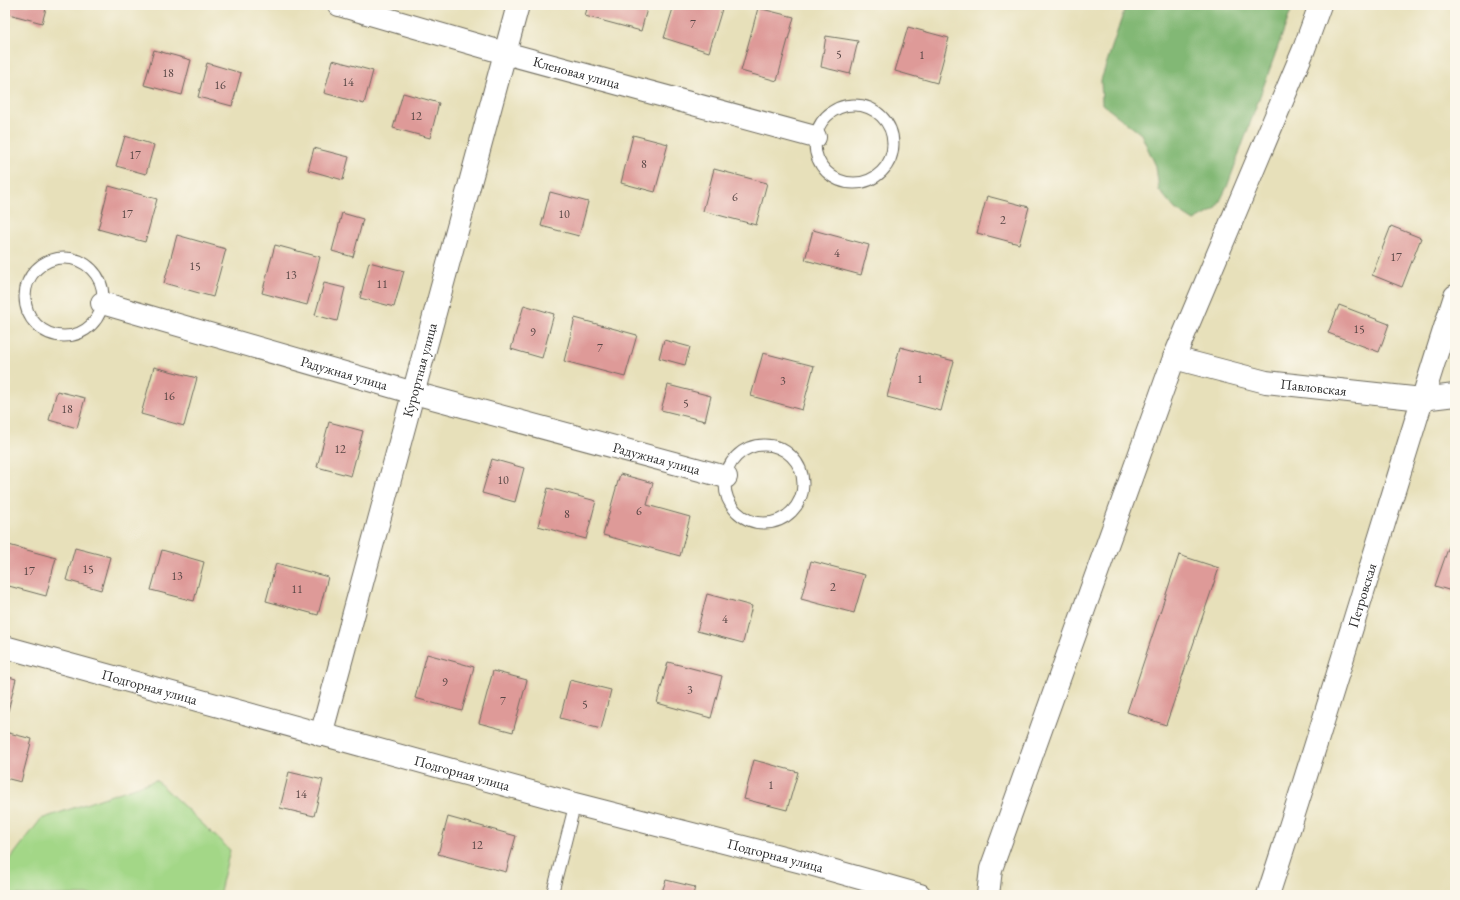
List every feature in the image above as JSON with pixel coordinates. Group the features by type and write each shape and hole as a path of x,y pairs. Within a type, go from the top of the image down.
{"street":[{"name":"Кленовая улица","path":"339,5 815,138"},
{"name":"Курортная улица","path":"322,735 518,5"},
{"path":"988,895 991,869 1174,358 1304,49 1320,5"},
{"name":"Петровская","path":"1268,895 1455,296"},
{"name":"Радужная улица","path":"102,303 414,393 726,477"},
{"name":"Павловская","path":"1174,358 1266,382 1422,400 1455,395"},
{"name":"Подгорная улица","path":"5,647 575,804 810,864 920,895"}],"lane":[{"path":"854,105 867,107 879,114 888,124 892,137 892,151 889,162 881,172 871,179 860,183 847,183 836,179 826,171 819,161 815,150 815,138 820,124 829,114 840,107 854,105"},
{"path":"58,258 70,258 82,262 92,269 99,279 102,291 102,303 98,316 89,327 77,333 64,336 50,333 38,327 30,316 25,304 25,290 29,278 36,268 46,262 58,258"},
{"path":"764,444 778,447 790,454 798,464 803,477 803,490 799,502 792,512 782,519 770,522 758,522 746,518 736,511 729,501 726,489 726,477 730,464 739,454 751,447 764,444"},
{"path":"552,895 575,804"}],"green space":[{"path":"1126,5 1293,5 1227,187 1216,209 1194,221 1175,209 1159,190 1156,166 1141,134 1102,104 1101,80"},
{"path":"156,780 230,850 219,895 5,895 5,866 41,819"}],"building":[{"path":"6,5 47,5 42,23 5,13"},
{"path":"588,5 648,5 641,31 585,16"},
{"path":"674,5 709,5 722,9 709,52 664,38"},
{"path":"758,8 794,17 777,81 741,71"},
{"path":"908,27 949,38 937,83 895,71"},
{"path":"826,36 858,41 850,74 821,67"},
{"path":"154,50 191,60 182,95 144,85"},
{"path":"333,60 373,71 364,104 324,93"},
{"path":"207,63 241,73 232,106 198,97"},
{"path":"403,93 439,103 430,138 393,128"},
{"path":"633,135 668,144 655,192 621,183"},
{"path":"125,136 154,145 146,174 116,166"},
{"path":"314,148 349,157 343,180 308,170"},
{"path":"714,169 767,183 756,225 703,211"},
{"path":"109,186 157,199 145,242 98,229"},
{"path":"550,192 588,202 579,236 541,226"},
{"path":"987,196 1029,207 1019,244 977,233"},
{"path":"342,213 363,219 353,257 332,251"},
{"path":"1391,226 1421,238 1402,287 1372,275"},
{"path":"813,230 869,245 861,275 805,260"},
{"path":"177,235 226,249 213,297 164,283"},
{"path":"275,245 320,257 307,305 262,293"},
{"path":"369,262 404,271 394,307 360,298"},
{"path":"324,283 345,288 337,321 315,315"},
{"path":"524,305 554,314 542,358 511,349"},
{"path":"1339,305 1389,324 1379,352 1328,333"},
{"path":"575,318 637,335 625,377 564,361"},
{"path":"664,340 690,347 685,365 659,358"},
{"path":"900,347 954,361 941,411 887,397"},
{"path":"763,353 814,366 802,410 751,396"},
{"path":"154,367 197,378 184,426 141,414"},
{"path":"668,385 711,396 705,421 661,410"},
{"path":"57,391 85,398 77,428 49,420"},
{"path":"329,422 363,431 351,476 317,467"},
{"path":"492,459 524,468 515,502 482,493"},
{"path":"620,474 653,483 647,505 690,517 680,556 603,535"},
{"path":"548,488 596,501 586,539 538,526"},
{"path":"5,544 56,558 46,596 5,585"},
{"path":"1449,546 1455,548 1455,592 1435,586"},
{"path":"75,548 110,557 101,590 66,580"},
{"path":"162,550 204,562 194,601 151,590"},
{"path":"1179,555 1219,568 1166,725 1127,712"},
{"path":"811,561 865,575 854,613 801,599"},
{"path":"276,563 328,577 318,615 266,601"},
{"path":"707,594 752,606 743,643 697,631"},
{"path":"427,654 474,667 462,711 415,698"},
{"path":"668,662 722,676 711,718 657,703"},
{"path":"493,671 527,680 513,732 479,723"},
{"path":"5,676 16,679 7,715 5,714"},
{"path":"570,680 611,690 601,729 560,718"},
{"path":"5,732 32,739 21,782 5,778"},
{"path":"754,760 798,772 787,810 744,799"},
{"path":"289,772 323,780 314,816 280,808"},
{"path":"448,817 516,836 506,872 438,854"},
{"path":"666,880 695,887 693,895 661,895"}]}
